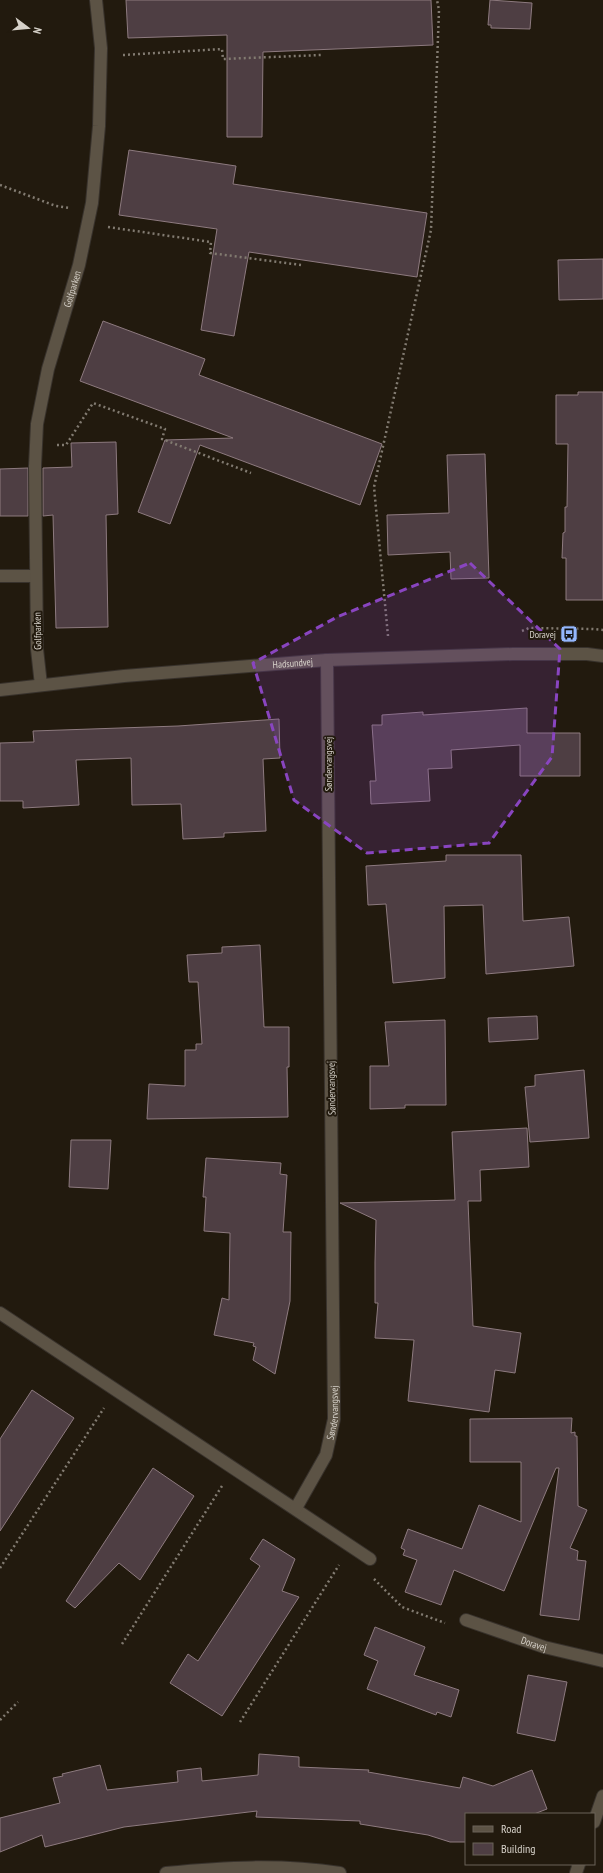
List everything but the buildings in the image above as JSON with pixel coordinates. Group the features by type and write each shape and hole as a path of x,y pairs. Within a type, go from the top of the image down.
{"street":[{"name":"Golfparken","path":"41,685 37,649 35,466 37,424 48,369 80,265 90,211 99,126 101,56 96,0"},
{"path":"0,576 36,576"},
{"name":"Hadsundvej","path":"587,654 603,650"},
{"name":"Hadsundvej","path":"0,690 124,676 327,660 513,654 587,654 603,656"},
{"name":"Søndervangsvej","path":"296,1508 326,1455 334,1419 327,660"},
{"path":"0,1313 296,1508 370,1559"},
{"name":"Doravej","path":"466,1620 544,1647 603,1661"},
{"path":"595,1819 603,1796"},
{"path":"166,1873 223,1867 310,1869 340,1873"}],"path":[{"path":"390,659 374,487 431,230 438,18 437,0"},
{"path":"101,56 222,49 223,59 321,55"},
{"path":"0,185 56,206 90,211"},
{"path":"88,224 211,242 210,253 301,265"},
{"path":"36,443 66,446 93,403 166,429 162,439 251,473"},
{"path":"0,1568 116,1389"},
{"path":"122,1644 234,1467"},
{"path":"240,1722 352,1546"},
{"path":"370,1559 369,1574 402,1607 450,1625 466,1620"},
{"path":"0,1720 18,1702"}],"highlighted area":[{"path":"470,563 560,649 552,757 489,843 367,853 294,800 253,663 337,617"}],"place":[{"name":"Doravej","path":"569,634"}]}
